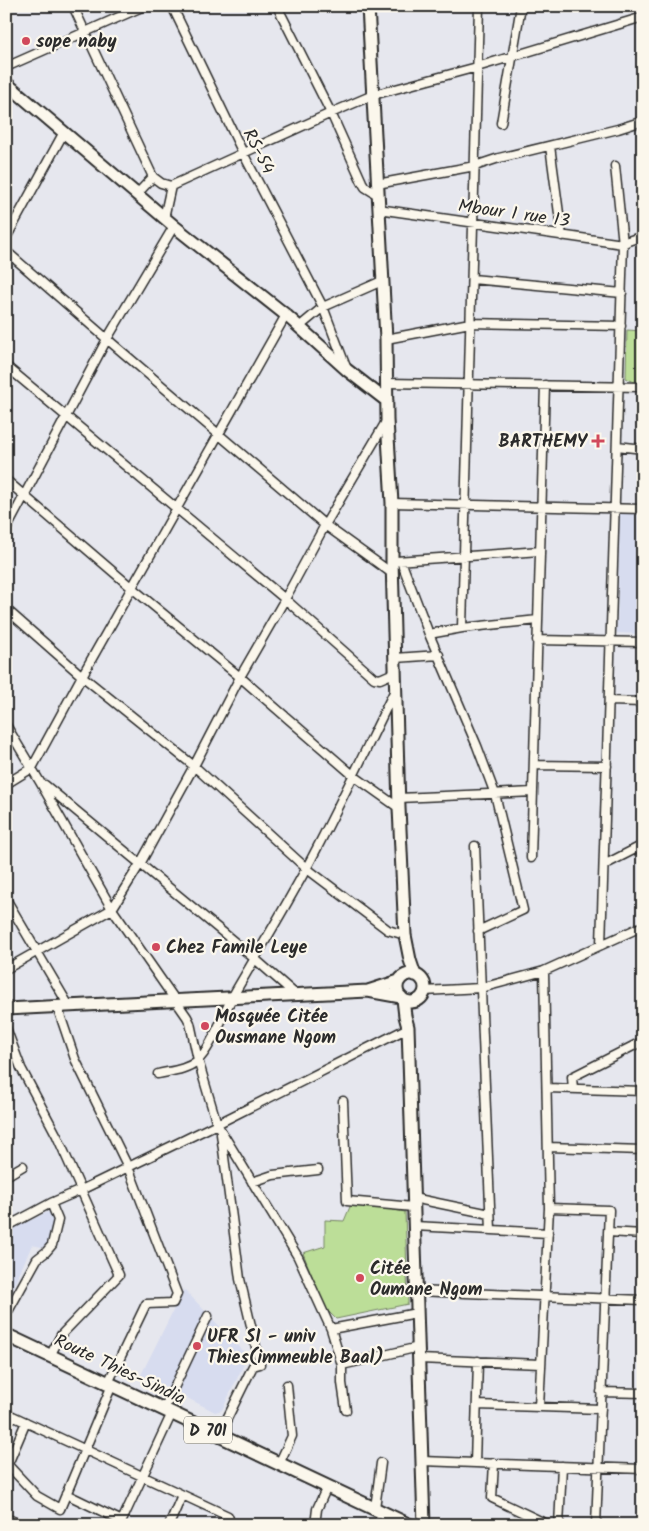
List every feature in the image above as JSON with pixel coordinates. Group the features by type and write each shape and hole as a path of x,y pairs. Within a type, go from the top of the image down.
{"main road":[{"path":"368,6 386,339 386,420 396,561 393,574 399,803 405,939 401,980 397,988 402,998 408,1027 424,1525"},
{"path":"6,83 164,218 286,315 347,370 387,401"},
{"path":"6,1009 368,991 402,998 409,1002 415,1001 422,997 424,991 423,982 415,975 405,939"},
{"path":"368,991 401,980 408,975 415,975"},
{"path":"408,1027 415,1001"},
{"name":"Route Thies-Sindia","path":"6,1335 404,1523"}],"street":[{"path":"73,6 153,177 161,183 171,186 373,95 477,67 643,18"},
{"path":"7,64 85,33 144,6"},
{"name":"RS-54","path":"172,6 243,154 323,306 347,370"},
{"path":"277,6 366,187 377,189 475,166 499,158 643,121"},
{"path":"462,628 479,6"},
{"path":"502,124 521,6"},
{"path":"6,238 64,132"},
{"path":"550,146 562,236"},
{"path":"602,945 623,244 615,166"},
{"path":"137,194 153,177"},
{"path":"164,218 171,186"},
{"name":"Mbour 1 rue 13","path":"378,209 623,244 643,236"},
{"path":"6,530 107,339 174,226"},
{"path":"6,250 107,339 325,524 393,574"},
{"path":"472,279 622,293"},
{"path":"299,327 323,306 382,281"},
{"path":"6,784 32,768 286,315"},
{"path":"386,339 470,323 621,326"},
{"path":"6,366 176,510 285,599 374,678 380,679 396,672"},
{"path":"386,383 643,387"},
{"path":"531,858 545,385"},
{"path":"6,969 112,909 140,864 240,677 325,524 386,420"},
{"path":"617,446 643,449"},
{"path":"6,480 240,677 354,776 399,803 533,792"},
{"path":"392,503 643,510"},
{"path":"478,931 523,910 495,794 430,634 396,561 540,551"},
{"path":"6,609 82,676 194,766 306,868 388,930 405,939"},
{"path":"430,634 462,628 538,620"},
{"path":"537,640 643,642"},
{"path":"395,658 438,656"},
{"path":"158,1074 182,1068 198,1060 208,1045 306,868 354,776 396,687"},
{"path":"609,701 643,702"},
{"path":"6,725 112,909 190,1024 198,1060 219,1127 240,1279 260,1364 253,1366 219,1435"},
{"path":"534,764 607,766"},
{"path":"40,782 295,994"},
{"path":"604,865 643,845"},
{"path":"475,846 491,1230"},
{"path":"6,899 69,1006"},
{"path":"424,991 481,988 544,971 643,926"},
{"path":"539,1407 549,1208 544,971"},
{"path":"26,1422 7,1463 37,1496 60,1509 110,1384 146,1304 172,1304 178,1294 128,1167 75,1059 57,1006"},
{"path":"6,1227 51,1203 219,1127 408,1027"},
{"path":"6,1028 21,1068 58,1136 119,1275 61,1335 50,1356"},
{"path":"573,1089 572,1077 643,1041"},
{"path":"547,1088 643,1091"},
{"path":"343,1101 347,1201 413,1202 490,1214"},
{"path":"219,1127 298,1257 331,1329 342,1365 342,1383 346,1410"},
{"path":"548,1146 643,1150"},
{"path":"6,1176 23,1166"},
{"path":"252,1182 273,1175 318,1170"},
{"path":"6,1315 37,1259 52,1245 58,1220 51,1203"},
{"path":"549,1208 609,1210 596,1525"},
{"path":"414,1226 548,1233"},
{"path":"608,1232 643,1234"},
{"path":"416,1291 643,1300"},
{"path":"331,1329 418,1313"},
{"path":"66,1494 121,1523 143,1476 208,1316"},
{"path":"342,1365 419,1353 478,1361 541,1364"},
{"path":"475,1463 478,1361"},
{"path":"279,1464 292,1436 286,1385"},
{"path":"602,1392 643,1393"},
{"path":"477,1405 601,1409"},
{"path":"6,1413 228,1516 231,1525"},
{"path":"422,1461 643,1469"},
{"path":"375,1508 381,1463"},
{"path":"494,1463 492,1498 549,1525"},
{"path":"559,1525 562,1466"},
{"path":"315,1525 317,1509 327,1486"},
{"path":"169,1525 182,1495"},
{"path":"6,1518 22,1525"}],"shaded area":[{"path":"620,510 643,511 643,634 617,633"},
{"path":"50,1211 56,1220 46,1248 32,1245 6,1303 6,1232"},
{"name":"UFR SI - univ Thies(immeuble Baal)","path":"184,1289 248,1356 222,1410 215,1412 141,1375"}],"green space":[{"path":"627,330 643,331 643,383 634,382 626,378"},
{"name":"Citée Oumane Ngom","path":"352,1202 405,1212 408,1304 336,1319 324,1307 303,1253 325,1246 325,1220 344,1221"}],"place":[{"name":"sope naby","path":"26,41"},
{"name":"BARTHEMY","path":"598,441"},
{"name":"Chez Famile Leye","path":"156,947"},
{"name":"Mosquée Citée Ousmane Ngom","path":"205,1026"},
{"name":"Citée Oumane Ngom","path":"360,1278"},
{"name":"UFR SI - univ Thies(immeuble Baal)","path":"197,1346"}]}
